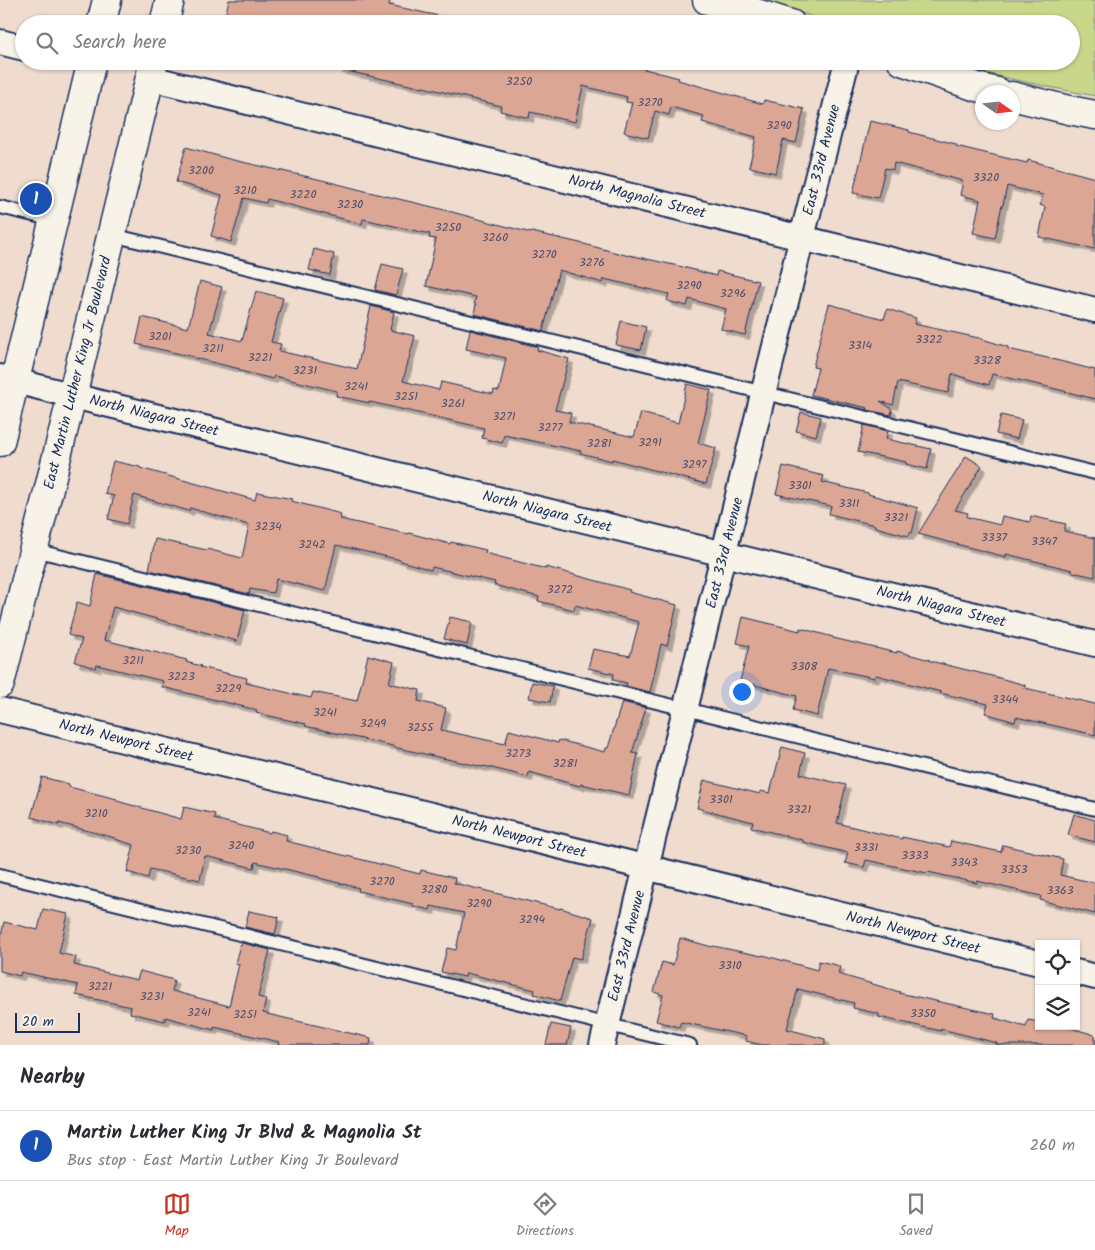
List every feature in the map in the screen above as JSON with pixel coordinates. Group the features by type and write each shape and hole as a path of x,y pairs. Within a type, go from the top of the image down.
{"main road":[{"path":"103,15 107,0"},
{"path":"166,15 170,0"},
{"path":"707,0 762,15"},
{"path":"0,442 8,379 54,220 85,70"},
{"name":"East Martin Luther King Jr Boulevard","path":"0,684 152,70"},
{"path":"928,70 975,87"},
{"path":"1020,98 1095,115"}],"street":[{"path":"0,42 15,46"},
{"name":"North Magnolia Street","path":"152,70 179,85 1095,310"},
{"name":"East 33rd Avenue","path":"605,1035 845,70"},
{"name":"North Niagara Street","path":"8,379 1095,644"},
{"name":"North Newport Street","path":"0,710 1035,962"},
{"path":"1080,973 1095,977"}],"lane":[{"path":"0,207 54,220"},
{"path":"112,236 1095,473"},
{"path":"34,550 1095,809"},
{"path":"0,875 605,1035 690,1045"}],"green space":[{"path":"764,0 1088,0 1095,2 1095,96 975,70 1080,70 1080,15 807,15"}],"building":[{"path":"229,0 390,0 389,5 434,15 225,15"},
{"path":"342,70 648,70 763,104 764,100 804,109 796,143 783,140 776,173 749,167 756,137 702,122 704,116 671,107 669,115 655,111 648,138 624,132 632,103 626,102 627,97 583,86 575,122 530,112 529,118 500,111 501,106"},
{"path":"870,121 909,130 909,132 956,144 956,146 1027,163 1028,160 1095,178 1095,249 1039,237 1045,207 1040,205 1043,195 1007,186 995,238 973,233 980,200 960,195 963,181 894,163 893,170 885,168 878,198 853,193"},
{"path":"186,147 629,256 716,276 717,271 758,281 745,335 721,329 726,309 689,299 687,306 667,301 669,294 604,279 603,283 559,270 543,331 474,314 476,297 426,286 436,239 429,238 430,234 363,219 362,224 267,199 266,203 244,198 231,242 211,236 222,195 176,182"},
{"path":"314,249 334,254 330,275 309,270"},
{"path":"382,264 403,269 396,295 375,290"},
{"path":"200,281 222,287 209,333 242,341 256,291 283,298 271,342 281,344 279,351 357,369 371,306 394,312 390,330 415,336 403,381 439,390 441,382 493,394 494,390 499,391 506,358 466,349 470,330 538,347 537,350 569,359 555,410 571,413 569,422 634,437 641,413 678,423 687,384 711,390 698,443 716,448 706,484 612,459 612,461 580,453 581,451 504,435 502,443 482,438 484,428 336,396 337,391 274,376 273,379 194,357 136,344 142,317 188,328"},
{"path":"829,304 884,319 887,309 916,318 914,324 979,338 1008,347 1008,349 1095,370 1095,399 992,374 989,385 952,374 948,393 898,382 893,405 880,401 892,409 891,415 811,395 818,368 813,367"},
{"path":"621,321 646,327 641,350 616,345"},
{"path":"801,412 821,417 816,436 796,431"},
{"path":"1001,415 1022,420 1017,439 996,434"},
{"path":"864,425 888,431 886,439 931,449 927,469 906,464 906,462 858,452"},
{"path":"966,456 982,466 955,510 968,513 967,517 1000,525 1002,516 1030,522 1031,516 1066,524 1064,531 1095,538 1095,577 1006,554 1006,557 918,534"},
{"path":"113,461 255,500 257,492 292,499 291,501 341,514 340,519 409,533 450,544 451,542 486,550 485,553 546,569 546,567 677,605 667,646 661,644 650,692 626,686 627,683 613,680 614,674 588,668 593,649 630,656 639,622 575,605 574,610 538,601 539,597 494,585 495,582 432,567 431,570 401,560 336,545 325,591 276,579 273,593 250,589 249,594 149,570 155,539 242,558 249,525 190,508 189,511 134,495 127,524 108,519 114,496 105,494"},
{"path":"783,466 824,476 822,482 918,508 912,533 910,532 909,536 875,527 875,525 829,514 831,506 776,494"},
{"path":"97,574 245,610 237,641 113,607 104,640 187,660 186,662 200,667 247,678 246,683 311,698 313,692 357,701 368,655 394,662 389,683 420,690 418,701 446,708 441,730 505,744 509,730 558,743 559,740 605,752 606,748 608,748 622,702 646,708 632,753 638,754 629,795 581,784 580,786 529,772 528,777 305,726 306,724 256,713 257,710 162,687 163,681 97,665 96,668 75,662 82,639 68,635 77,602 90,606"},
{"path":"450,617 472,622 467,645 444,639"},
{"path":"743,617 800,631 800,628 897,653 897,651 1025,685 1025,688 1095,704 1095,735 1016,717 1015,722 985,713 988,704 876,675 875,678 828,668 817,716 793,710 797,696 740,681 749,646 737,643"},
{"path":"532,682 553,686 550,702 529,698"},
{"path":"782,747 805,753 800,774 846,785 837,823 902,839 902,837 949,847 951,841 1001,852 1003,845 1063,859 1060,875 1095,883 1095,914 1040,900 1041,896 977,881 977,883 866,860 864,867 845,863 848,853 751,827 753,822 697,808 704,780 760,794 760,791 770,793"},
{"path":"42,777 69,784 69,787 117,799 117,801 181,819 184,807 215,814 214,819 270,833 271,831 287,835 286,841 420,874 421,870 455,878 454,883 560,908 593,918 581,959 572,957 560,1001 534,994 535,990 466,973 465,977 441,972 447,948 456,950 464,913 431,906 430,910 413,906 413,904 358,891 359,888 255,862 254,868 205,856 200,880 150,869 148,878 127,872 134,845 115,838 31,817"},
{"path":"1074,814 1095,820 1095,842 1068,835"},
{"path":"43,909 68,914 59,953 76,957 74,965 137,980 140,971 174,980 172,991 229,1006 239,964 235,963 240,945 242,943 270,950 258,997 266,999 263,1013 371,1038 370,1045 278,1045 279,1042 214,1027 214,1030 165,1017 165,1021 130,1013 131,1007 76,995 78,985 21,972 20,976 0,971 0,941 4,922 38,930"},
{"path":"249,911 279,917 275,934 245,927"},
{"path":"680,938 712,947 763,955 817,970 819,961 840,966 838,974 899,993 995,1014 994,1018 1026,1027 1028,1020 1035,1021 1035,1030 1078,1030 1095,1035 1095,1045 997,1045 997,1043 941,1029 941,1031 879,1017 879,1014 853,1008 854,1003 798,989 787,1029 825,1039 825,1045 762,1045 746,1041 747,1036 681,1022 679,1027 656,1021 663,995 654,992 662,962 673,965"},
{"path":"551,1024 571,1028 567,1045 546,1045"}],"place":[{"name":"Martin Luther King Jr Blvd & Magnolia St","path":"36,199"}]}
